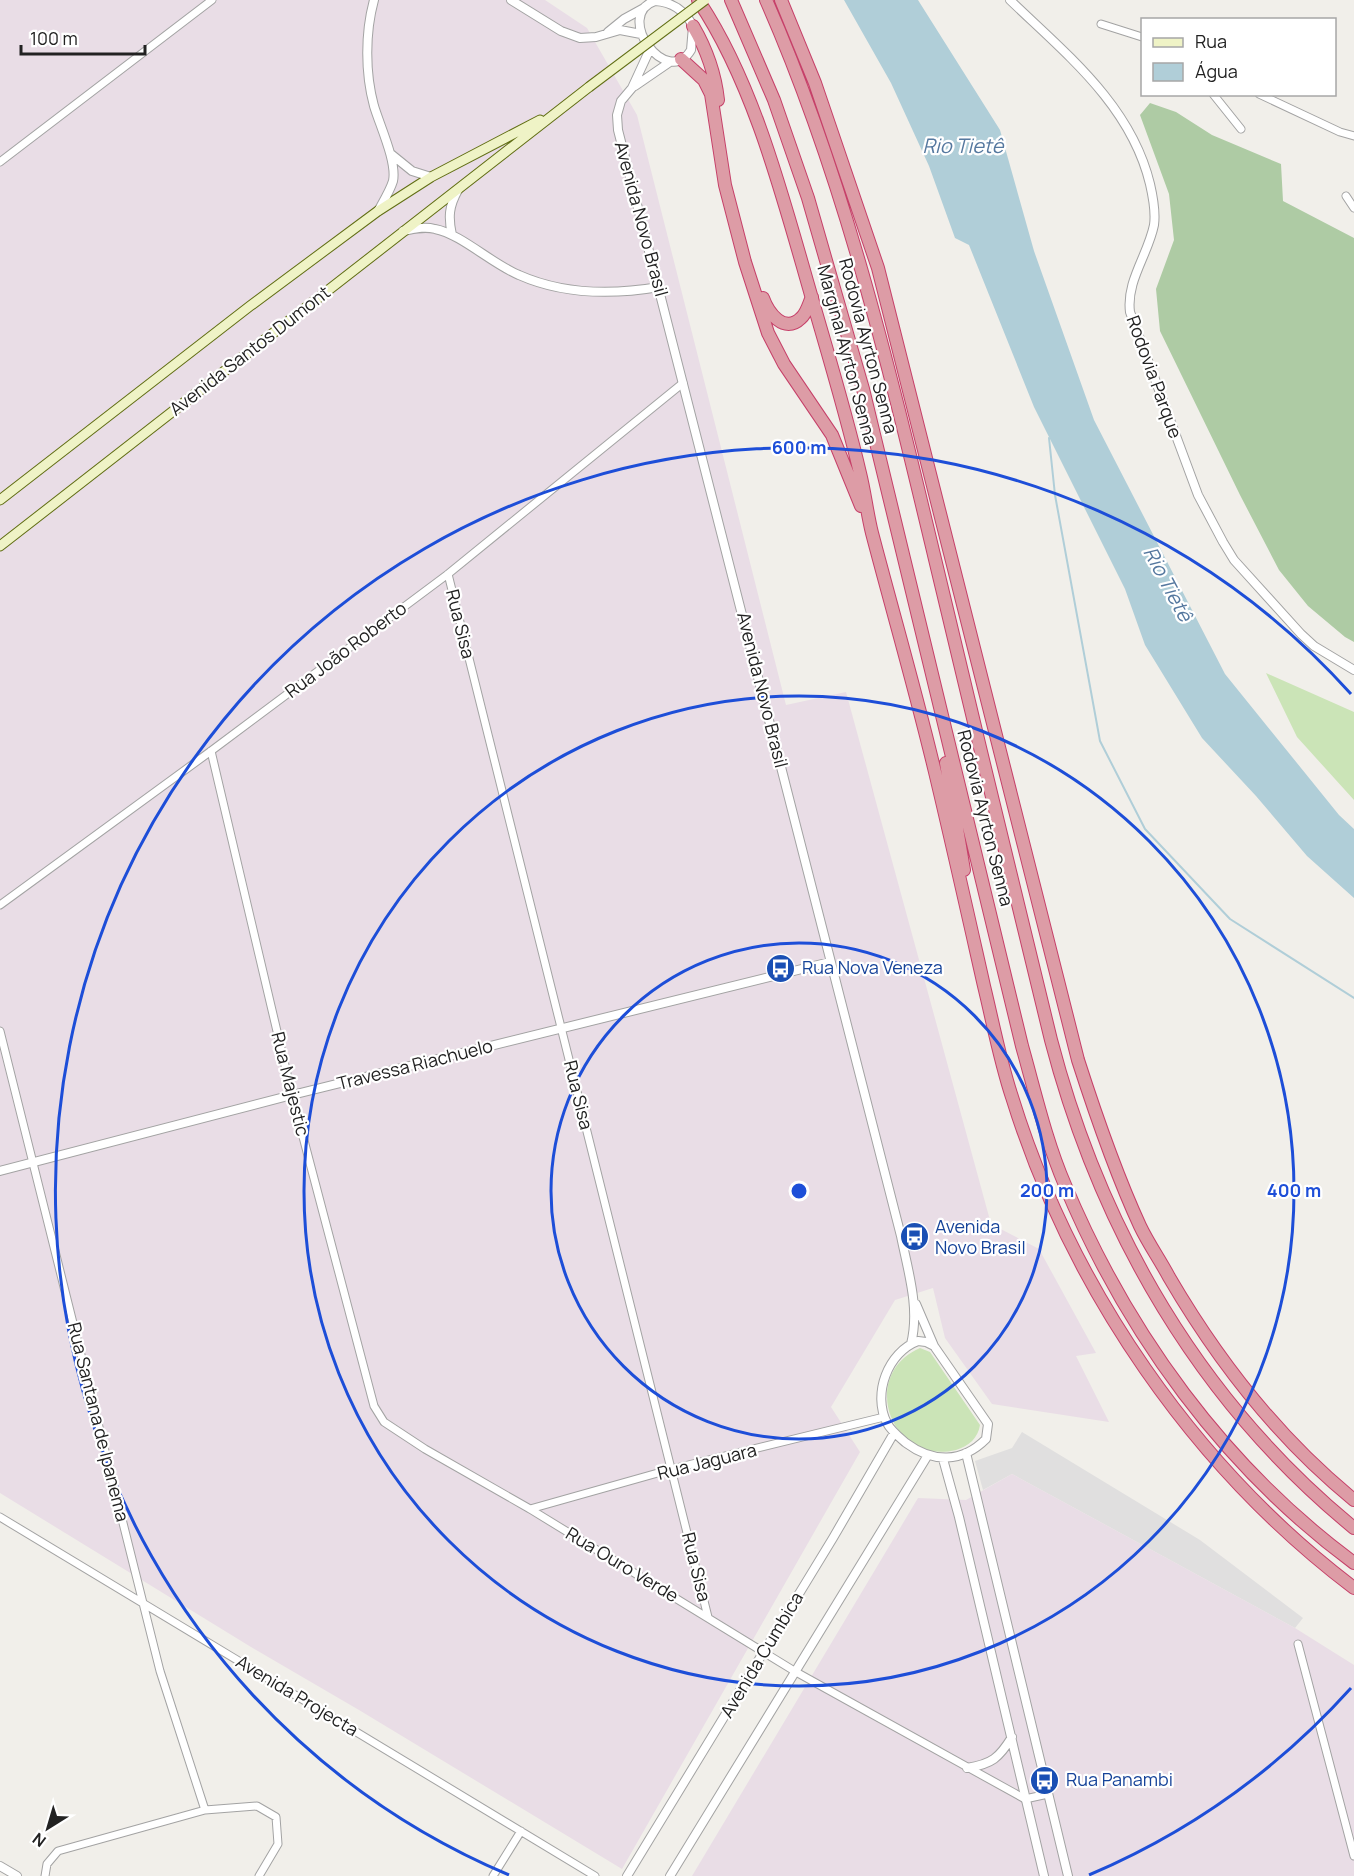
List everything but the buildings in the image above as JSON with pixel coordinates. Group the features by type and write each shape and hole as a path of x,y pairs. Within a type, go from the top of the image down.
{"highway":[{"name":"Marginal Ayrton Senna","path":"698,0 716,28 741,80 790,222 822,328 860,473 870,526 925,732 963,897"},
{"name":"Rodovia Ayrton Senna","path":"731,0 774,100 808,198 862,389 1022,1046 1064,1183 1086,1231 1125,1304 1153,1350 1225,1446 1303,1523 1354,1563"},
{"name":"Rodovia Ayrton Senna","path":"766,0 781,34 838,195 872,311 913,468 1053,1050 1064,1091 1085,1148 1116,1225 1153,1293 1196,1361 1228,1402 1284,1464 1328,1507 1354,1528"},
{"name":"Rodovia Ayrton Senna","path":"781,0 815,82 878,268 1075,1048 1098,1123 1141,1227 1208,1339 1264,1412 1302,1453 1354,1500"},
{"path":"693,26 709,56 715,76 727,164 746,245 766,307 775,319 788,323 795,322 803,316 812,297"},
{"path":"675,61 704,80 711,94 725,185 752,285 768,333 784,364 832,435 870,526"},
{"path":"923,644 963,857 963,897 999,1051 1014,1104 1048,1197 1099,1295 1157,1385 1179,1414 1227,1470 1291,1535 1354,1588"}],"main road":[{"path":"563,107 705,0"},
{"name":"Avenida Santos Dumont","path":"0,500 250,306 378,211 431,177 563,107"},
{"name":"Avenida Santos Dumont","path":"0,546 563,107"}],"street":[{"path":"0,162 212,0"},
{"path":"374,0 369,33 369,76 381,132 390,153 393,182 378,211"},
{"path":"511,0 570,35 589,38 620,30 641,34"},
{"name":"Rodovia Parque","path":"1010,0 1076,64 1115,107 1146,169 1152,193 1154,224 1131,289 1130,312 1198,495 1213,525 1234,560 1300,634 1314,646 1354,670"},
{"path":"607,33 624,19 644,8 656,2 670,4 684,13 693,26 691,50 675,61 659,56 650,49 641,34 640,24 644,8"},
{"path":"1101,24 1141,36"},
{"name":"Avenida Novo Brasil","path":"650,49 632,88 621,101 617,115 618,130 901,1236 913,1295 915,1323 911,1344"},
{"name":"Avenida Novo Brasil","path":"632,88 675,61"},
{"path":"1215,96 1241,129"},
{"path":"1263,96 1340,132 1354,136"},
{"path":"390,153 412,171 431,177"},
{"path":"452,235 450,204 461,186"},
{"path":"1346,195 1354,208"},
{"path":"403,231 427,228 452,235 499,266 541,283 590,292 626,292 659,287"},
{"name":"Rua João Roberto","path":"0,905 448,574 683,383"},
{"name":"Rua Sisa","path":"448,574 708,1617"},
{"name":"Rua Majestic","path":"211,751 292,1095 378,1415"},
{"name":"Travessa Riachuelo","path":"0,1171 292,1095 830,962"},
{"name":"Rua Santana de Ipanema","path":"0,1031 160,1671 205,1810"},
{"name":"Avenida Novo Brasil","path":"913,1295 934,1346"},
{"path":"918,1341 934,1346 988,1424 986,1439 966,1453 943,1459 928,1455 911,1446 894,1432 884,1417 882,1402 888,1370 893,1358 918,1341"},
{"name":"Rua Ouro Verde","path":"378,1415 384,1422 417,1444 530,1509 796,1671 1025,1799"},
{"name":"Rua Jaguara","path":"530,1509 672,1469 884,1417"},
{"name":"Avenida Cumbica","path":"627,1876 764,1652 894,1432"},
{"path":"966,1453 1068,1876"},
{"name":"Avenida Cumbica","path":"670,1876 928,1455"},
{"path":"943,1459 959,1517 1044,1876"},
{"name":"Avenida Projecta","path":"0,1517 595,1876"},
{"path":"1298,1644 1354,1856"},
{"path":"967,1768 989,1763 1005,1748 1011,1737"},
{"path":"1025,1799 1048,1794"},
{"path":"45,1876 47,1864 58,1851 205,1810 257,1806 276,1818 278,1844 259,1876"},
{"path":"494,1876 520,1831"},
{"path":"0,1866 17,1876"}],"shaded area":[{"path":"0,0 545,0 587,28 637,115 786,705 846,692 991,1224 1039,1249 1096,1353 1076,1356 1109,1422 992,1404 945,1338 933,1288 895,1300 831,1407 860,1452 622,1869 251,1647 0,1493"},
{"path":"1022,1432 1200,1540 1303,1618 1295,1628 1012,1474 983,1490 975,1461 1012,1448"},
{"path":"1012,1474 1295,1628 1354,1665 1354,1876 692,1876 918,1498 966,1500"}],"green space":[{"path":"1150,103 1176,112 1212,135 1281,164 1283,201 1354,238 1354,642 1308,606 1279,570 1160,331 1156,289 1174,240 1169,194 1140,115"},
{"path":"1266,673 1354,712 1354,800 1297,737"},
{"path":"920,1348 930,1352 980,1425 975,1438 969,1444 956,1450 933,1451 914,1445 900,1432 890,1415 887,1396 890,1378 901,1361"}],"water":[{"name":"Rio Tietê","path":"844,0 918,0 1000,130 1034,251 1094,420 1225,674 1339,815 1354,829 1354,898 1307,856 1202,738 1145,645 1125,589 1034,407 969,245 955,238 929,166 891,83"}],"waterway":[{"path":"1049,438 1055,495 1100,741 1145,829 1230,919 1354,998"}],"place":[{"name":"Rua Nova Veneza","path":"781,968"},
{"name":"Avenida Novo Brasil","path":"914,1237"},
{"name":"Rua Panambi","path":"1045,1780"}]}
